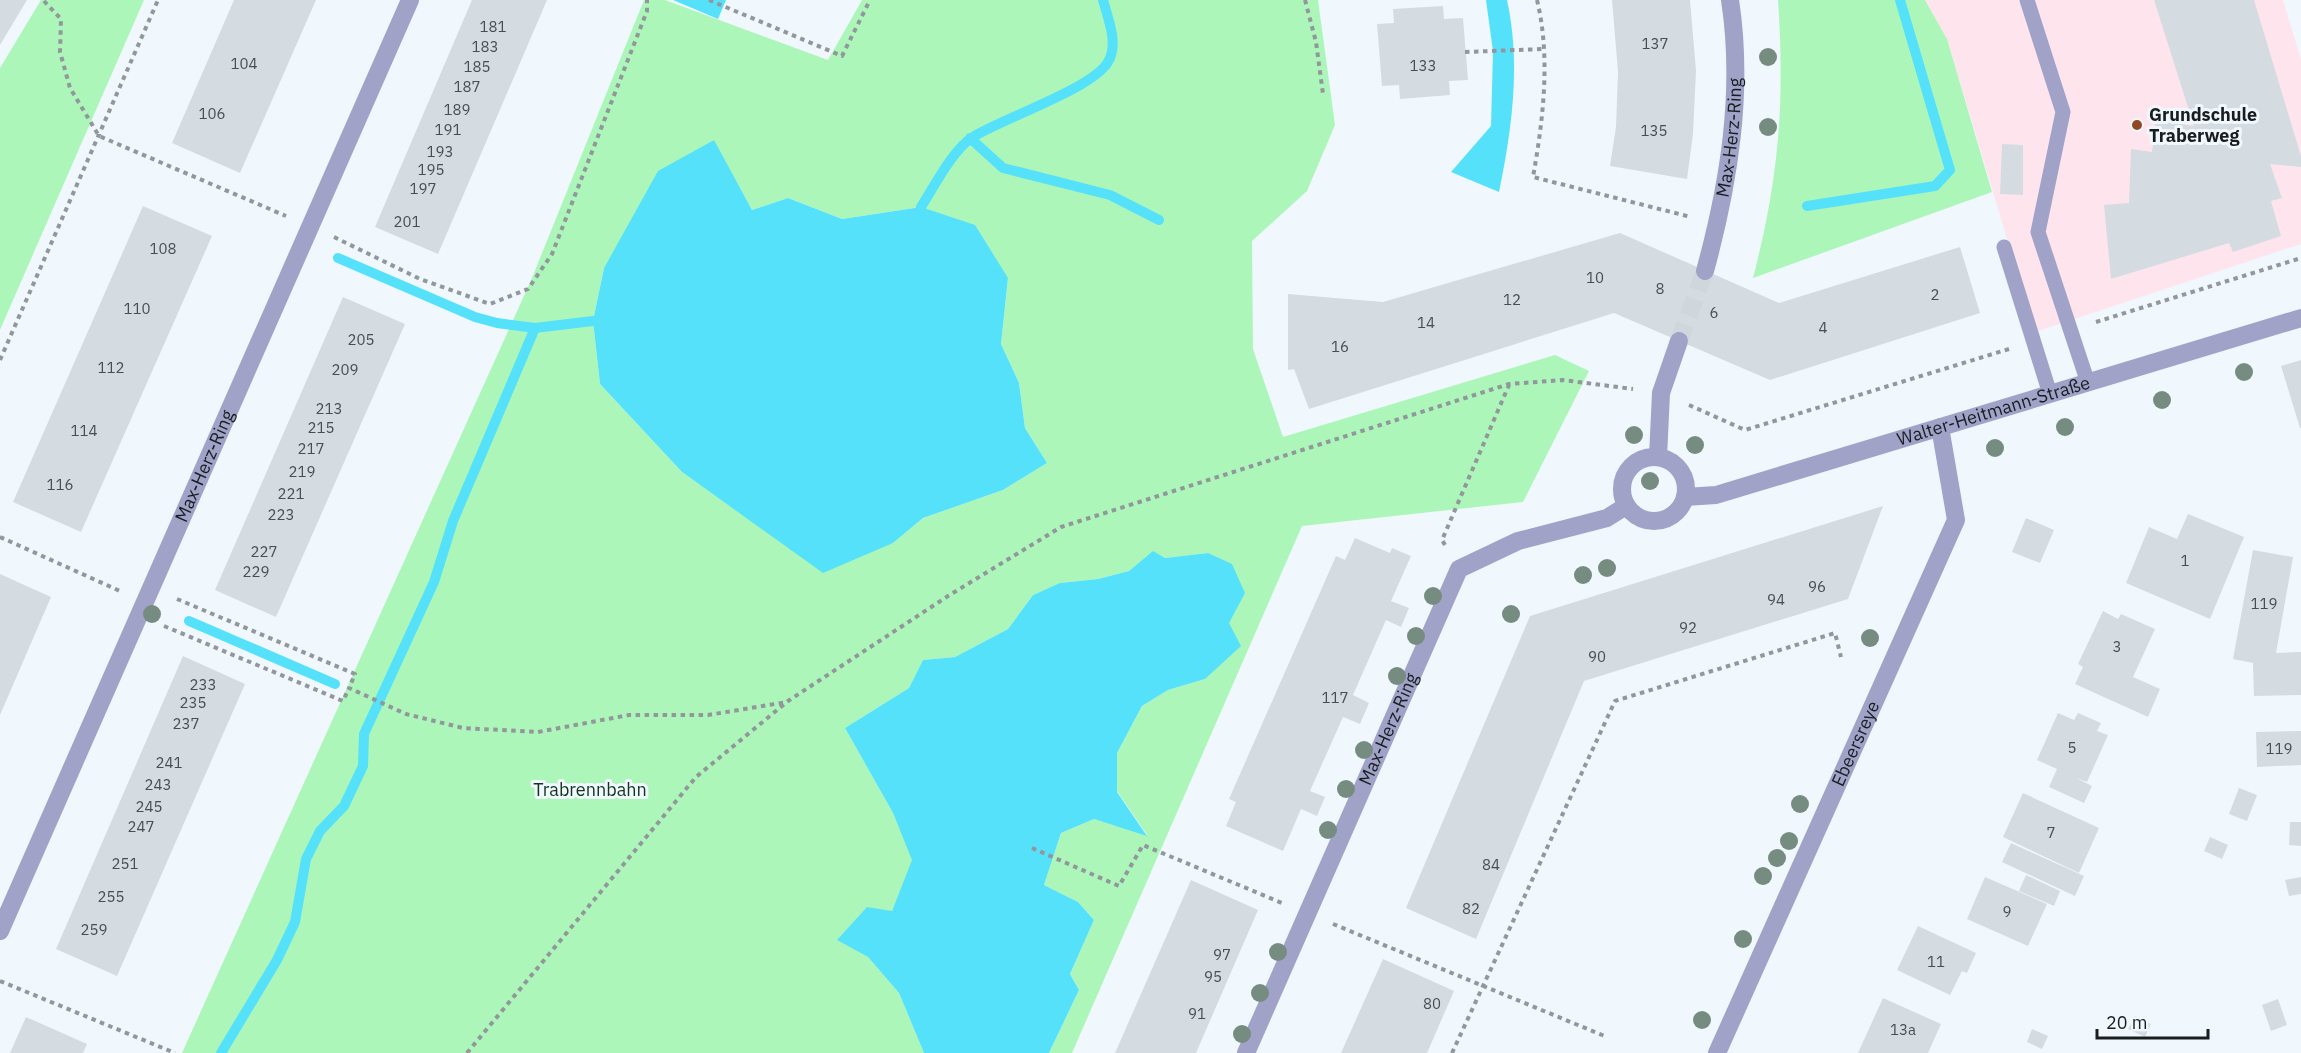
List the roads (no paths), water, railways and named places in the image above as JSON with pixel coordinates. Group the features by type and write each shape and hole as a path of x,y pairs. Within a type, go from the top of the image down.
{"street":[{"name":"Max-Herz-Ring","path":"0,931 410,0"},
{"name":"Max-Herz-Ring","path":"1705,271 1718,224 1732,138 1735,71 1730,0"},
{"name":"Walter-Heitmann-Straße","path":"1685,497 1716,495 2301,318"},
{"path":"1658,457 1661,393 1679,341"},
{"name":"Ebeersreye","path":"1717,1053 1956,520 1940,427"},
{"path":"1658,457 1674,464 1681,473 1685,497 1678,510 1661,521 1644,520 1626,506 1622,491 1626,473 1638,461 1658,457"},
{"name":"Max-Herz-Ring","path":"1246,1053 1459,569 1518,541 1606,518 1626,506"}],"lane":[{"path":"2027,0 2063,112 2038,232 2088,382"},
{"path":"2004,247 2050,394"}],"water":[{"path":"673,0 726,0 718,19"},
{"path":"1486,0 1507,0 1513,48 1511,120 1499,192 1451,172 1491,126 1493,51"},
{"path":"714,140 752,210 788,198 842,219 921,207 975,225 1008,278 1001,344 1019,383 1025,428 1047,463 1003,490 923,518 893,543 823,573 682,472 600,384 593,321 604,268 658,171"},
{"path":"1153,551 1165,558 1208,553 1232,564 1245,593 1229,623 1241,646 1205,679 1168,690 1142,706 1117,753 1117,792 1147,836 1094,819 1061,833 1044,885 1078,902 1094,920 1070,974 1079,990 1049,1053 924,1053 899,993 868,957 837,940 867,907 892,911 912,860 893,813 845,728 909,688 923,660 955,657 1008,629 1033,595 1060,583 1098,579 1129,571"}],"waterway":[{"path":"921,207 951,159 973,137 1066,93 1099,72 1108,62 1113,39 1103,0"},
{"path":"1807,206 1935,186 1950,170 1900,0"},
{"path":"970,138 1003,168 1110,195 1159,220"},
{"path":"338,258 475,317 497,323 535,328"},
{"path":"221,1053 277,960 295,922 306,859 320,831 344,806 363,766 364,734 434,582 453,521 535,328 593,321"},
{"path":"189,621 335,684"}],"tunnel":[{"path":"1679,341 1705,271"}],"place":[{"name":"Grundschule Traberweg","path":"2137,125"}],"park label":[{"name":"Trabrennbahn","path":"590,790"}]}
